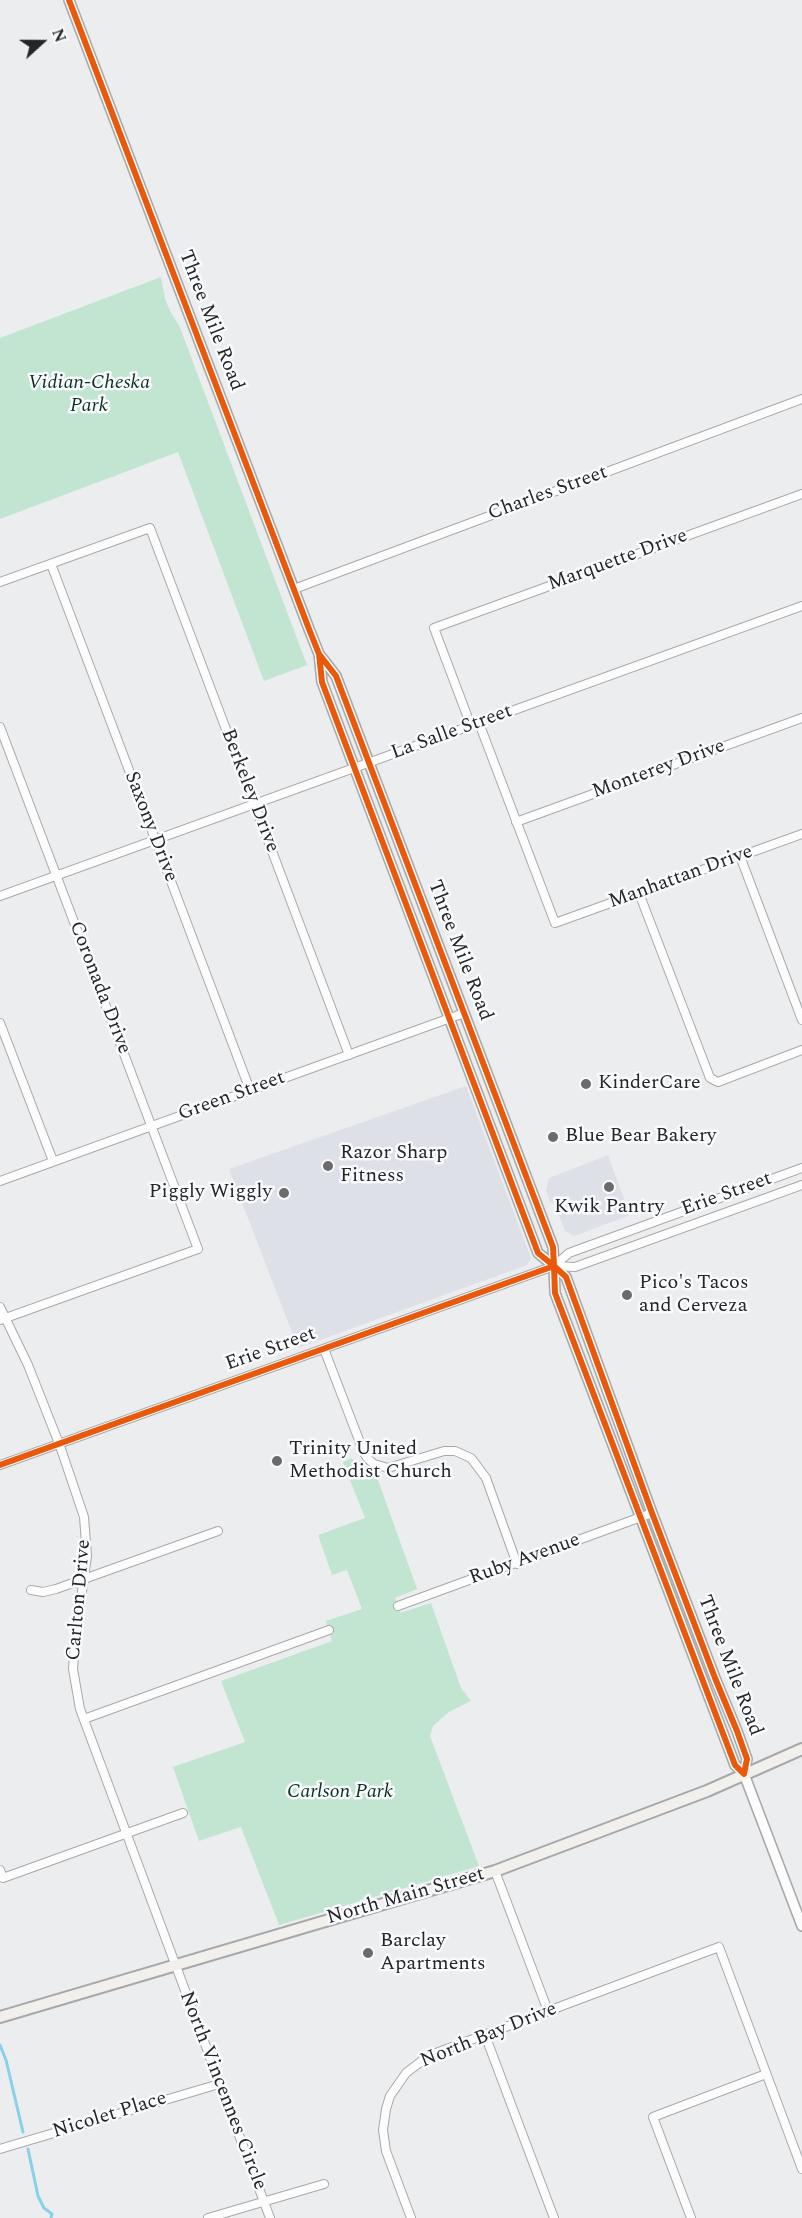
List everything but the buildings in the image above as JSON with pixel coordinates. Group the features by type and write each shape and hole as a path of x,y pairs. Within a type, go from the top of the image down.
{"main road":[{"name":"North Main Street","path":"0,2017 495,1871 707,1791 802,1749"}],"street":[{"name":"Three Mile Road","path":"69,0 319,654 322,682 538,1253 566,1277 652,1513 737,1731 747,1759 744,1774"},
{"name":"Charles Street","path":"294,589 802,399"},
{"name":"Marquette Drive","path":"475,725 434,628 802,494"},
{"name":"Berkeley Drive","path":"51,564 150,528 349,1055"},
{"path":"0,582 51,564"},
{"name":"Saxony Drive","path":"51,564 250,1090"},
{"name":"La Salle Street","path":"0,896 802,606"},
{"name":"Three Mile Road","path":"319,654 336,676 369,762 553,1247 555,1293 735,1765 744,1774 802,1926"},
{"name":"Monterey Drive","path":"516,822 802,718"},
{"path":"475,725 516,822"},
{"name":"Coronada Drive","path":"0,727 198,1249 3,1319"},
{"name":"Manhattan Drive","path":"516,822 555,923 802,834"},
{"path":"740,856 802,1020"},
{"path":"639,893 713,1081 718,1082 802,1050"},
{"name":"Green Street","path":"0,1180 464,1013"},
{"path":"0,1023 2,1037 53,1161"},
{"name":"Erie Street","path":"554,1266 568,1253 802,1168"},
{"name":"Erie Street","path":"0,1465 554,1266 575,1267 802,1185"},
{"path":"713,1200 719,1215"},
{"path":"644,1226 649,1241"},
{"name":"Carlton Drive","path":"0,1306 3,1319 28,1365 84,1517 87,1543 73,1669 77,1696 174,1964"},
{"path":"324,1349 364,1454 368,1459 374,1464 388,1468 444,1451 471,1458 486,1478 517,1564"},
{"name":"Ruby Avenue","path":"398,1606 652,1513"},
{"path":"31,1590 43,1592 218,1531"},
{"path":"84,1719 329,1630"},
{"path":"2,1874 183,1813"},
{"path":"495,1871 548,2012"},
{"name":"North Bay Drive","path":"411,2218 386,2151 384,2116 390,2096 406,2073 423,2060 719,1947 766,2074"},
{"name":"North Vincennes Circle","path":"174,1964 270,2218"},
{"path":"485,2035 554,2218"},
{"path":"691,2218 653,2117 766,2074 802,2169"},
{"name":"Nicolet Place","path":"0,2149 219,2084"},
{"path":"208,2218 324,2184"}],"shaded area":[{"path":"466,1086 531,1258 527,1265 298,1348 229,1169"},
{"path":"608,1155 630,1215 574,1236 565,1231 554,1203 550,1202 546,1190 549,1178"}],"green space":[{"name":"Vidian-Cheska Park","path":"161,277 165,299 179,325 307,665 264,681 178,452 0,519 0,338"},
{"name":"Carlson Park","path":"352,1458 356,1466 378,1480 417,1589 395,1598 400,1613 431,1603 461,1688 471,1701 449,1712 433,1726 430,1736 479,1866 279,1925 241,1827 199,1841 173,1767 245,1742 221,1681 332,1641 326,1621 362,1609 347,1570 332,1575 318,1535 365,1518 343,1462"}],"waterway":[{"path":"0,2045 6,2060 23,2132"},
{"path":"28,2149 38,2196 44,2208 52,2214 51,2218"}],"cycle path":[{"path":"69,0 309,629 319,654 336,676 553,1247 554,1266"},
{"path":"319,654 322,682 538,1253 554,1266"},
{"path":"554,1266 566,1277 652,1513 737,1731 747,1759 744,1774 735,1765 555,1293 554,1266"},
{"path":"0,1465 554,1266"}],"place":[{"name":"KinderCare","path":"586,1084"},
{"name":"Blue Bear Bakery","path":"553,1137"},
{"name":"Razor Sharp Fitness","path":"328,1166"},
{"name":"Kwik Pantry","path":"609,1187"},
{"name":"Piggly Wiggly","path":"284,1193"},
{"name":"Pico's Tacos and Cerveza","path":"627,1295"},
{"name":"Trinity United Methodist Church","path":"277,1461"},
{"name":"Barclay Apartments","path":"368,1953"}]}
